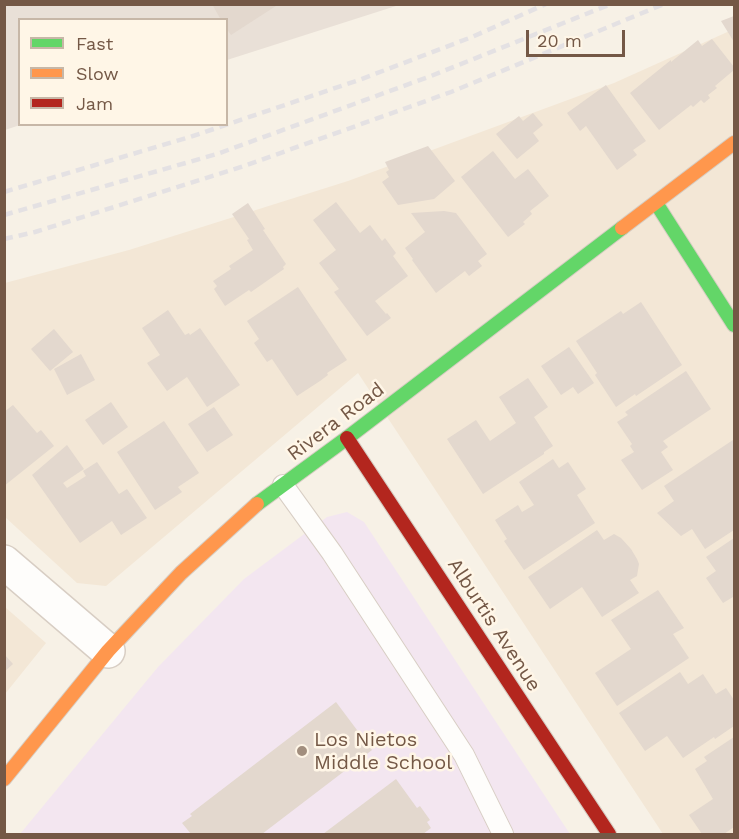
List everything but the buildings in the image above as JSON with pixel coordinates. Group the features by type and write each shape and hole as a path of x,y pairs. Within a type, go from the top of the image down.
{"street":[{"name":"Rivera Road","path":"4,779 108,651 181,573 251,509 735,142"},
{"path":"656,203 735,325"},
{"name":"Alburtis Avenue","path":"347,438 604,833"},
{"path":"4,562 108,651"}],"lane":[{"path":"283,485 332,554 464,755 503,834"}],"shaded area":[{"path":"5,5 399,5 228,60 228,18 18,18 18,126 5,130"},
{"path":"734,29 734,834 663,834 358,373 106,586 77,583 5,517 5,283 129,250 348,181 614,83"},
{"name":"Los Nietos Middle School","path":"347,512 364,522 570,834 20,834 158,667 244,579 327,517"},
{"path":"5,607 46,643 5,694"}],"railway":[{"path":"228,124 359,80 472,37 546,4"},
{"path":"4,215 217,154 431,76 611,4"},
{"path":"4,239 35,232 244,166 451,92 664,4"},
{"path":"4,192 223,126"}],"traffic: fast":[{"path":"656,203 734,325"},
{"path":"257,504 622,228"}],"traffic: slow":[{"path":"622,228 734,143"},
{"path":"4,779 108,651 181,573 257,504"}],"traffic: jam":[{"path":"347,438 609,834"}],"place":[{"name":"Los Nietos Middle School","path":"302,751"}]}
